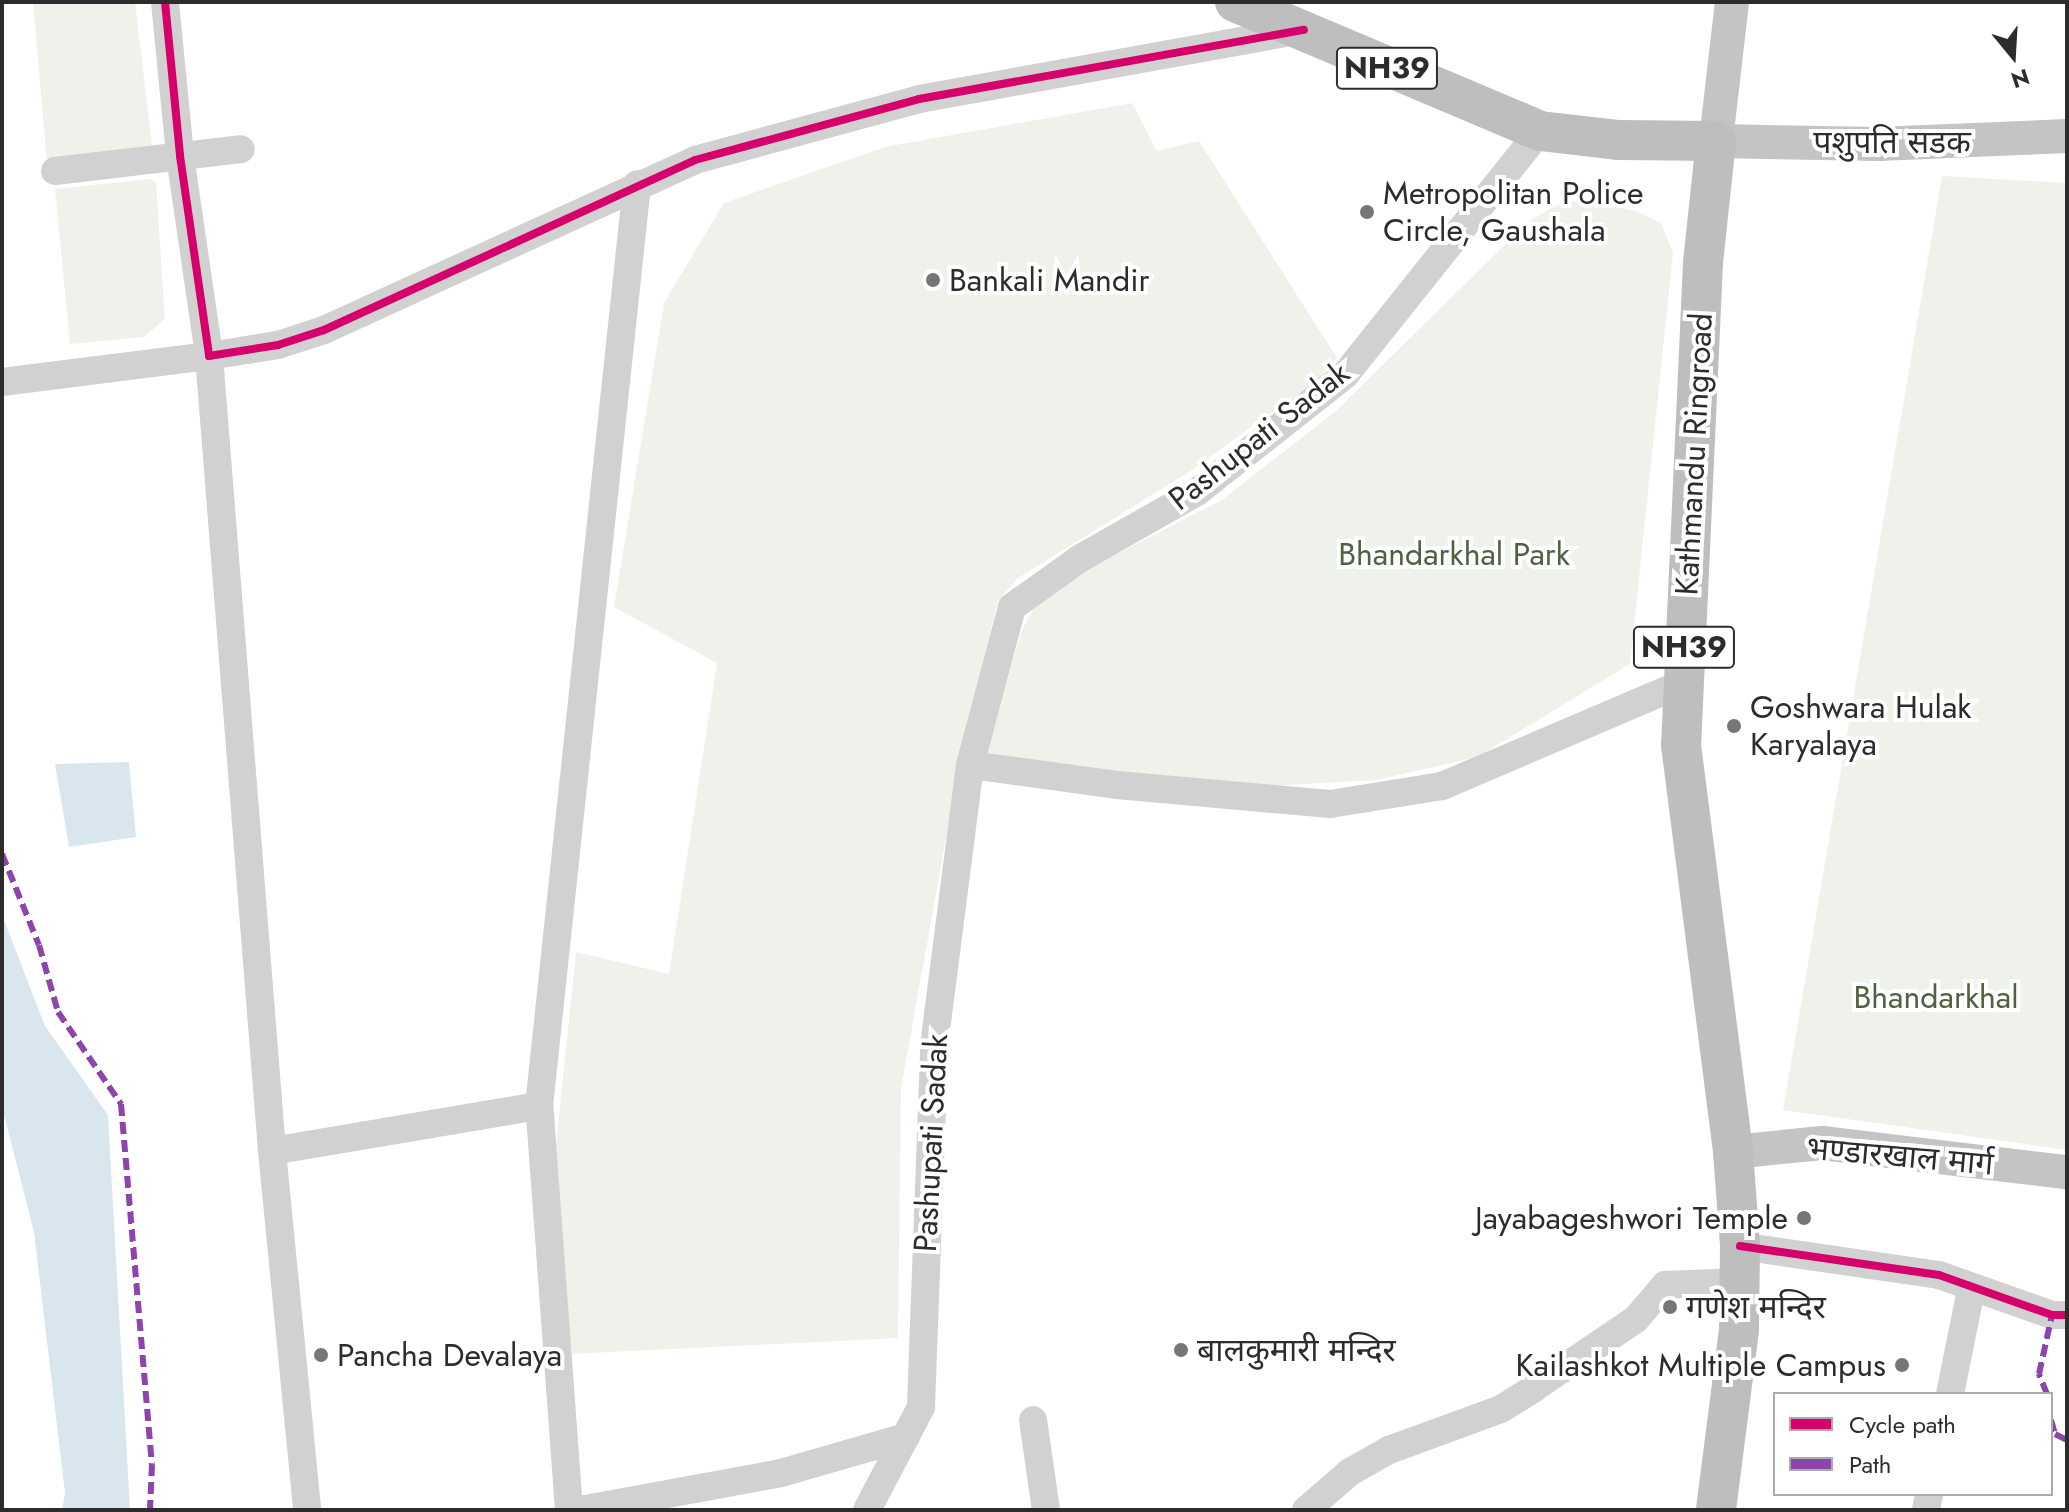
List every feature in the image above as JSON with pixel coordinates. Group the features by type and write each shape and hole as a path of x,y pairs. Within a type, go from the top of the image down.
{"highway":[{"name":"NH39","path":"1235,2 1454,99 1540,131 1619,140 1716,141"},
{"name":"Kathmandu Ringroad","path":"1716,141 1703,263 1681,684 1681,745 1733,1152 1740,1264 1716,1510"}],"main road":[{"path":"1716,141 1732,2"},
{"name":"पशुपति सडक","path":"1716,141 1878,144 2067,136"},
{"name":"भण्डारखाल मार्ग","path":"1733,1152 1822,1143 2067,1172"}],"street":[{"path":"165,2 180,156 209,356 272,1151 307,1510"},
{"path":"2,382 278,345 324,330 695,160 919,99 1304,30"},
{"name":"Pashupati Sadak","path":"876,1507 921,1407 929,1102 970,765 1012,607 1079,559 1197,492 1345,375 1540,131"},
{"path":"55,171 241,149"},
{"path":"569,1510 539,1106 637,184"},
{"path":"970,765 1330,804 1442,786 1681,684"},
{"path":"272,1151 539,1106"},
{"path":"1306,1510 1350,1472 1389,1450 1501,1409 1636,1319 1665,1285 1740,1264 1909,1269 1971,1290 2067,1315"},
{"path":"1950,1392 1971,1290"},
{"path":"1033,1420 1046,1510"},
{"path":"580,1510 781,1473 906,1437"}],"green space":[{"path":"33,2 135,2 152,145 47,163"},
{"path":"1132,103 1157,151 1199,141 1337,358 1317,380 1189,472 1018,578 998,601 961,754 901,1089 898,1338 570,1354 556,1144 576,952 669,974 717,663 614,607 664,303 724,203 885,147"},
{"name":"Bhandarkhal","path":"1942,176 2067,183 2067,1150 1783,1110"},
{"path":"151,179 156,183 165,319 144,337 70,344 55,189"},
{"name":"Bhandarkhal Park","path":"1580,200 1636,211 1661,223 1673,253 1630,664 1477,757 1376,780 1268,786 985,759 1021,632 1034,608 1062,582 1222,500 1337,410 1529,221 1555,206"}],"shaded area":[{"path":"129,762 136,837 69,847 55,764"},
{"path":"2,915 45,1026 108,1115 130,1510 62,1510 65,1493 34,1232 2,1107"}],"marked path":[{"path":"2,854 39,945 58,1012 121,1104 152,1464 150,1510"},
{"path":"2046,1392 2039,1374 2052,1315"},
{"path":"2053,1427 2055,1434 2067,1440"}],"cycle path":[{"path":"165,2 180,156 209,356 278,345 324,330 695,160 919,99 1304,30"},
{"path":"1740,1246 1939,1275 2052,1315 2067,1315"}],"place":[{"name":"Metropolitan Police Circle, Gaushala","path":"1367,212"},
{"name":"Bankali Mandir","path":"933,280"},
{"name":"Goshwara Hulak Karyalaya","path":"1734,726"},
{"name":"Jayabageshwori Temple","path":"1804,1218"},
{"name":"गणेश मन्दिर","path":"1670,1307"},
{"name":"बालकुमारी मन्दिर","path":"1181,1350"},
{"name":"Pancha Devalaya","path":"321,1355"},
{"name":"Kailashkot Multiple Campus","path":"1902,1365"}]}
